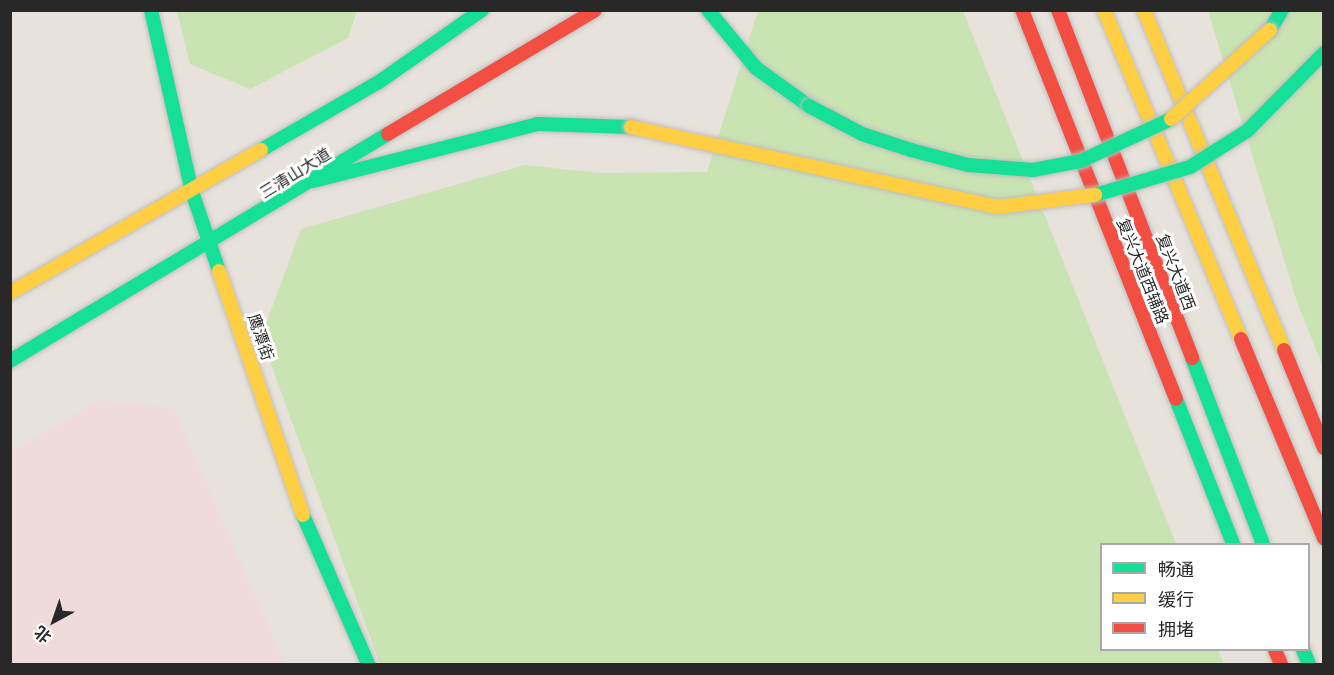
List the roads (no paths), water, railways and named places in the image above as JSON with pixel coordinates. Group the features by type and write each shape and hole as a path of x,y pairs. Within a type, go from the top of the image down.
{"main road":[{"name":"鹰潭街","path":"151,10 192,192 212,243 309,532 368,664"},
{"path":"10,294 192,192 379,82 482,10"},
{"name":"三清山大道","path":"10,361 212,243 595,10"},
{"path":"708,10 756,68 862,134 968,165 1033,170 1081,161 1168,122 1222,78 1270,30 1282,10"},
{"name":"复兴大道西辅路","path":"1022,10 1233,543"},
{"name":"复兴大道西","path":"1058,10 1263,543"},
{"name":"复兴大道西","path":"1104,10 1323,538"},
{"path":"1144,10 1323,448"},
{"path":"313,181 538,124 631,127 998,207 1106,194 1190,167 1247,131 1323,53"}]}
